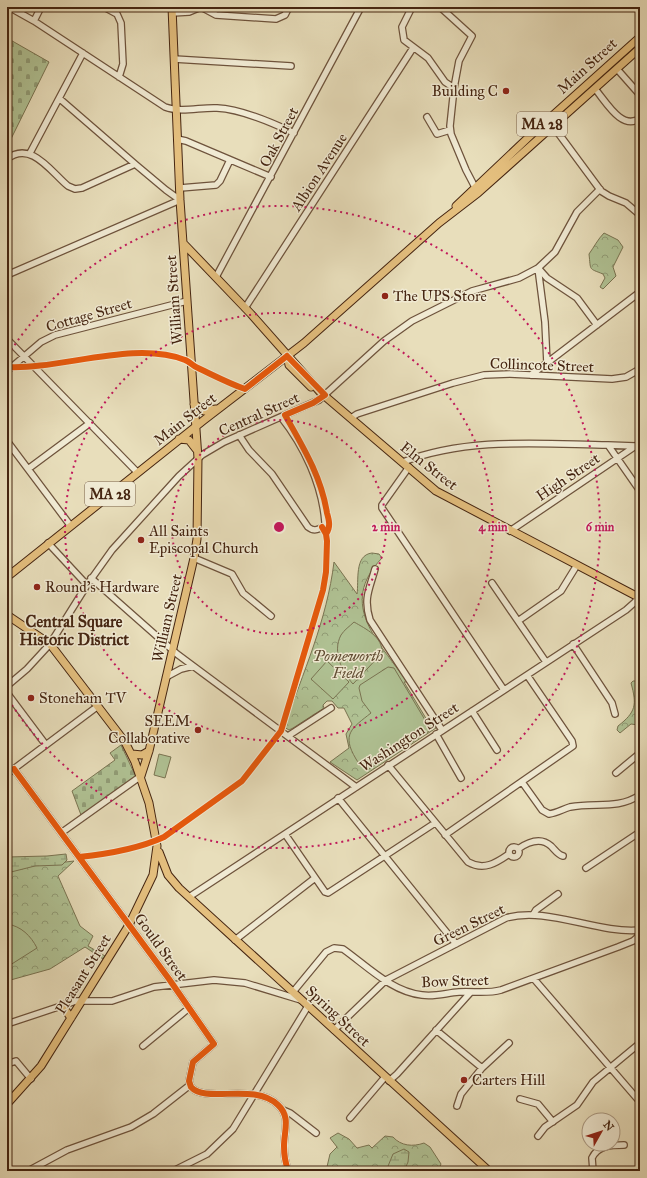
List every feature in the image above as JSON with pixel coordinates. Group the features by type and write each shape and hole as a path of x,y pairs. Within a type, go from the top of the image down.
{"main road":[{"name":"William Street","path":"141,776 149,751 173,650 197,539 198,455 180,200 172,10"},
{"name":"Main Street","path":"7,576 179,439 287,356 448,216 513,152 640,37"},
{"name":"Main Street","path":"476,190 515,160 640,48"},
{"path":"566,103 569,108 567,114"},
{"path":"513,152 512,156 515,160"},
{"name":"Elm Street","path":"184,244 245,308 322,394 441,495 639,597"},
{"path":"194,404 204,411 218,409"},
{"path":"179,439 191,441 198,455"},
{"name":"Pleasant Street","path":"7,615 50,644 98,706 132,754 141,776 149,803 157,846 163,866"},
{"path":"132,754 142,755 149,751"},
{"name":"Pleasant Street","path":"7,1104 31,1079 129,925 153,875 157,846"},
{"name":"Spring Street","path":"163,866 171,879 189,897 486,1170"},
{"path":"153,875 163,873 171,879"},
{"path":"62,1005 71,1018"}],"street":[{"path":"9,7 34,21 162,106 176,109 225,109 268,122 294,133"},
{"path":"34,21 41,7"},
{"path":"104,7 115,13 121,21 123,63 119,77"},
{"path":"172,10 189,12 201,7 216,15 274,19 283,16 289,7"},
{"name":"Oak Street","path":"216,277 361,7"},
{"path":"412,7 403,24 402,32 404,40 428,58 446,83 454,88"},
{"path":"440,7 472,36 460,58 454,88 450,130 476,190"},
{"name":"Albion Avenue","path":"245,308 413,48"},
{"path":"30,153 60,99 83,53"},
{"path":"174,59 291,66"},
{"path":"617,69 640,95"},
{"path":"595,89 624,120 632,122 640,118"},
{"path":"60,99 135,164 180,200"},
{"path":"428,117 437,134 450,130"},
{"path":"552,126 600,189 608,196 626,203 640,215"},
{"path":"178,139 270,177"},
{"path":"7,158 20,152 30,153 68,186 75,189 82,188 135,164"},
{"path":"180,188 216,185 220,181 230,160"},
{"name":"Central Street","path":"7,686 27,670 50,644 91,578 121,539 198,455 239,435 313,403 384,340 401,327 472,291 519,278 538,268 554,253 577,212 600,189"},
{"path":"7,275 180,200"},
{"path":"538,268 548,278 577,298 597,324"},
{"path":"538,268 545,322 547,363"},
{"path":"531,375 640,292"},
{"name":"Cottage Street","path":"7,371 44,340 55,334 187,301"},
{"path":"7,340 137,472"},
{"name":"Collincote Street","path":"351,418 357,414 472,377 504,374 612,379 626,377 640,369"},
{"path":"239,435 249,450 272,474 308,527 314,530 319,529 325,522 318,486 304,454 281,417"},
{"path":"28,469 90,423"},
{"path":"7,441 70,525"},
{"path":"504,690 382,508 382,505 406,465 455,449 483,444 638,445"},
{"path":"608,445 640,491"},
{"name":"High Street","path":"510,531 638,445"},
{"path":"48,543 87,585"},
{"path":"194,558 232,574 243,593 271,616"},
{"path":"518,620 561,591 577,565"},
{"path":"375,569 367,593 367,606 370,620 442,730"},
{"path":"91,578 193,666 356,787"},
{"path":"492,583 546,662"},
{"name":"Washington Street","path":"189,897 626,610 639,597"},
{"path":"574,644 613,703 615,714"},
{"path":"166,677 183,668 193,666"},
{"path":"445,835 573,745 527,675"},
{"path":"7,693 46,745"},
{"path":"7,774 98,706"},
{"path":"288,736 331,708"},
{"path":"472,711 497,750"},
{"path":"436,734 461,778"},
{"path":"616,772 640,753"},
{"path":"388,766 465,859 475,865 490,866 509,854 513,857 516,856 519,853 518,849 530,842 545,842 559,855 563,856"},
{"name":"Gould Street","path":"14,769 173,984 214,1045 193,1062 190,1085"},
{"path":"61,833 141,776"},
{"path":"522,782 541,809 550,814 572,807 592,804 618,805 640,795"},
{"path":"338,798 456,944"},
{"path":"284,834 325,892 330,893 435,823"},
{"path":"586,868 640,832"},
{"path":"236,940 315,878"},
{"path":"533,915 536,910 558,894"},
{"name":"Green Street","path":"334,1030 386,980 506,918 518,915 533,915 605,928 640,930"},
{"name":"Bow Street","path":"293,992 324,953 334,948 343,949 402,990 423,996 470,992 494,992 625,944 640,935"},
{"path":"534,978 609,1068 640,1102"},
{"path":"7,1024 62,1005 82,1000 107,1002 117,1000 149,988 173,984 228,980 258,987 305,1003 256,1094 236,1126 224,1140 206,1154 185,1169 173,1171"},
{"path":"350,1118 387,1079 398,1074 470,992"},
{"path":"143,1046 189,1008"},
{"path":"436,1030 482,1068"},
{"path":"457,1106 461,1094 482,1068 509,1043"},
{"path":"538,1136 543,1128 577,1105 591,1084 640,1043"},
{"path":"7,1064 16,1061 31,1079"},
{"path":"28,1171 60,1152 131,1127 153,1114 190,1085 194,1090 201,1092 256,1094 276,1103 282,1110 286,1119 284,1151 288,1170"},
{"path":"520,1099 538,1104 553,1122"},
{"path":"282,1110 290,1113 316,1133"},
{"path":"593,1171 592,1158 598,1150 606,1146 624,1145"}],"green space":[{"path":"7,38 49,62 7,147"},
{"path":"604,233 618,240 623,247 613,267 616,276 603,289 600,287 605,278 603,274 591,268 589,254"},
{"name":"Pomeworth Field","path":"372,553 379,554 382,558 369,575 363,591 363,607 367,622 385,652 407,682 404,682 427,720 432,720 436,728 357,780 330,762 349,748 346,734 352,724 344,708 338,708 332,701 327,701 323,705 324,708 293,728 289,730 284,727 320,625 331,584 334,562 357,594 358,569 360,563 362,558"},
{"path":"354,622 377,638 382,647 382,653 353,684 342,668 338,655 338,641 345,630"},
{"path":"327,661 349,682 333,699 311,679"},
{"path":"388,667 394,668 431,730 369,769 366,769 359,763 349,743 351,732 371,713 362,701 359,688 360,685"},
{"path":"633,681 640,681 640,697 637,709 640,723 638,725 631,724 620,733 617,730 618,726 634,708 634,697 631,683"},
{"path":"121,745 136,777 81,815 72,791 115,760 110,753"},
{"path":"159,754 171,757 165,778 154,775"},
{"path":"66,854 67,860 62,865 35,866 7,873 7,857"},
{"path":"74,861 58,876 80,926 93,936 88,946 105,956 103,959 85,947 50,969 7,981 7,869"},
{"path":"7,924 17,927 25,932 32,939 37,948 7,967"},
{"path":"338,1133 349,1139 357,1148 369,1145 372,1148 385,1136 393,1137 407,1145 424,1143 430,1147 441,1164 438,1171 326,1171 330,1154 337,1147 330,1138"},
{"path":"404,1149 409,1152 408,1162 404,1171 386,1171 393,1154"}],"cycle path":[{"path":"7,367 28,367 120,354 143,353 165,355 187,361 227,382 245,389 287,356"},
{"path":"287,356 325,395 313,403 285,415 316,474 329,521 329,529 326,534"},
{"path":"79,857 123,850 144,845 164,837 242,781 281,731 323,590 326,572 327,541 326,534 322,527"},
{"path":"14,769 169,979 214,1044 193,1062 189,1081 191,1087 198,1092 208,1094 256,1095 268,1098 278,1105 286,1119 284,1149 285,1161 288,1170"}],"place":[{"name":"Building C","path":"506,91"},
{"name":"The UPS Store","path":"385,296"},
{"name":"All Saints Episcopal Church","path":"141,540"},
{"name":"Round's Hardware","path":"37,587"},
{"name":"Stoneham TV","path":"31,698"},
{"name":"SEEM Collaborative","path":"198,730"},
{"name":"Carters Hill","path":"464,1080"}],"district":[{"name":"Central Square Historic District","path":"74,630"}]}
